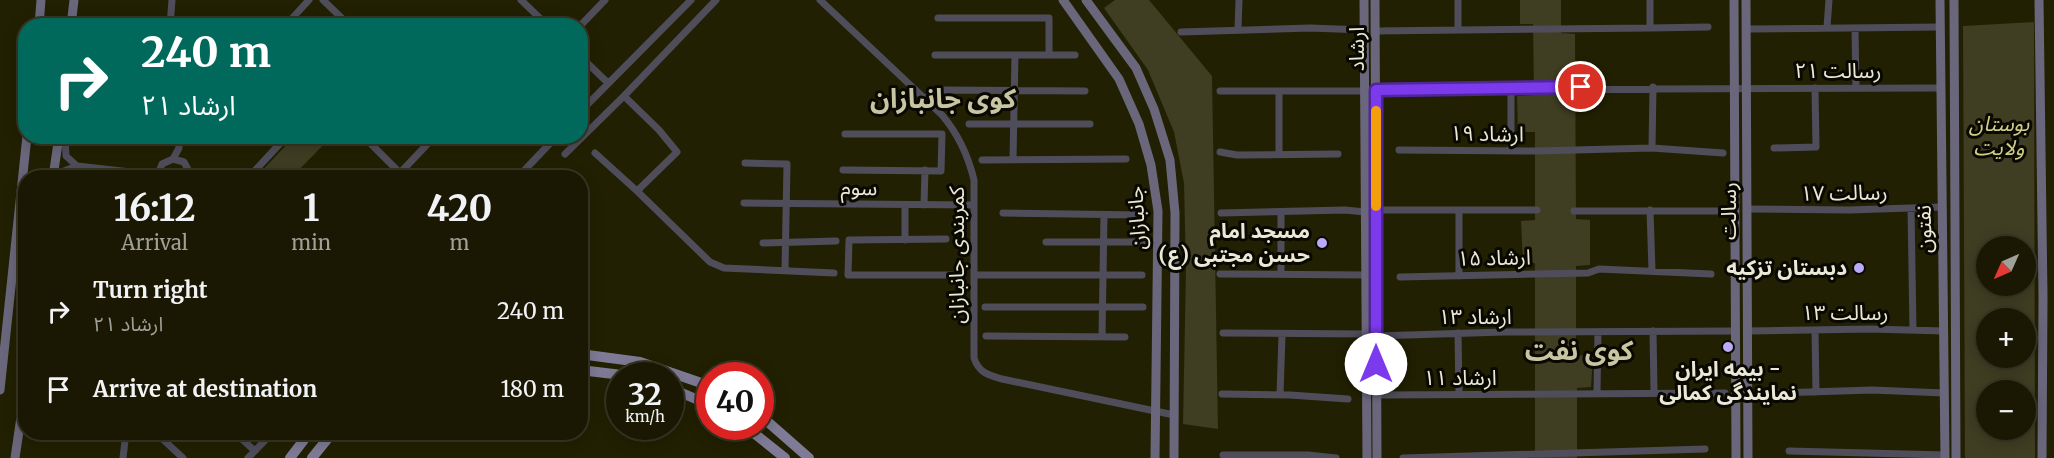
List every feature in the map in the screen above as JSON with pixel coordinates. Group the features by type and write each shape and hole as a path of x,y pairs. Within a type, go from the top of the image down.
{"main road":[{"path":"588,355 640,362 696,381"},
{"path":"588,371 606,373"},
{"path":"774,427 809,458"},
{"path":"290,458 304,440"},
{"path":"312,458 327,440"},
{"path":"762,440 785,458"}],"street":[{"path":"40,18 41,0"},
{"path":"72,18 74,0"},
{"path":"172,0 172,18"},
{"path":"292,18 309,0"},
{"path":"323,0 342,18"},
{"path":"521,0 540,18"},
{"path":"588,18 605,0"},
{"path":"588,104 691,0"},
{"path":"588,131 716,0"},
{"name":"کمربندی جانبازان","path":"820,0 942,115 961,141 974,180 974,358 984,374 1174,415"},
{"name":"جانبازان","path":"1063,0 1119,79 1138,124 1150,165 1158,211 1155,458"},
{"name":"جانبازان","path":"1086,0 1136,68 1154,109 1170,160 1175,213 1173,458"},
{"path":"1238,30 1239,0"},
{"name":"ارشاد","path":"1364,0 1365,275 1371,335"},
{"name":"ارشاد","path":"1367,458 1376,245 1375,0"},
{"path":"1458,0 1458,30"},
{"path":"1650,0 1652,28"},
{"name":"رسالت","path":"1734,0 1736,458"},
{"name":"رسالت","path":"1746,0 1748,458"},
{"path":"1827,27 1829,0"},
{"name":"نفتون","path":"1940,0 1945,456"},
{"name":"نفتون","path":"1954,0 1956,458"},
{"path":"2038,0 2043,297 2042,458"},
{"path":"1082,26 1097,15"},
{"path":"938,18 1049,18 1049,56"},
{"path":"1180,32 1310,28 1375,31 1708,27"},
{"path":"1746,29 1940,27"},
{"path":"1855,28 1856,88"},
{"path":"1013,160 1015,55"},
{"path":"935,56 1075,55"},
{"path":"588,64 608,83"},
{"name":"رسالت ۲۱","path":"1376,90 1511,90 1581,87 1941,88"},
{"path":"1652,148 1653,87"},
{"path":"1774,148 1816,147 1815,88"},
{"path":"925,99 938,90 1085,91"},
{"path":"1511,90 1512,150"},
{"path":"1220,91 1364,91"},
{"path":"1279,91 1279,152"},
{"path":"624,96 659,130 677,152 637,192"},
{"path":"969,124 1090,124"},
{"path":"843,170 940,171 942,134 845,134"},
{"path":"23,170 26,144"},
{"path":"54,170 58,144"},
{"path":"65,144 66,156 77,166"},
{"path":"160,170 162,164 172,159 178,144"},
{"path":"255,170 280,144"},
{"path":"371,144 397,170"},
{"path":"406,170 428,144"},
{"path":"525,170 549,144"},
{"path":"565,154 575,144"},
{"name":"ارشاد ۱۹","path":"1399,150 1574,151 1652,148 1723,153"},
{"path":"1220,152 1338,154"},
{"path":"595,153 710,262 724,268 834,273"},
{"path":"172,159 184,162 188,170"},
{"path":"982,160 1126,159"},
{"path":"745,164 787,164 785,270"},
{"path":"67,170 77,166 109,170"},
{"path":"924,205 925,170"},
{"path":"1735,192 1747,192"},
{"name":"سوم","path":"744,202 974,205"},
{"path":"905,205 905,240"},
{"name":"رسالت ۱۷","path":"1747,209 1942,207"},
{"path":"1911,208 1913,330"},
{"path":"1221,213 1345,210 1365,212"},
{"path":"1376,210 1537,210"},
{"path":"1459,210 1459,276"},
{"path":"1650,210 1652,270"},
{"path":"1574,211 1735,211"},
{"path":"1281,212 1281,273"},
{"path":"1003,213 1143,215"},
{"path":"1102,337 1104,214"},
{"path":"0,390 18,221"},
{"path":"946,239 849,240 848,274 956,274"},
{"path":"763,243 836,241"},
{"path":"1046,242 1145,242"},
{"path":"1365,244 1376,245"},
{"name":"ارشاد ۱۵","path":"1400,277 1588,273 1599,269 1711,274"},
{"path":"1943,273 1955,273"},
{"path":"1220,274 1365,275"},
{"path":"974,275 1142,275"},
{"path":"985,307 1143,307"},
{"path":"1815,330 1816,392"},
{"path":"1653,331 1654,391"},
{"path":"1736,331 1748,331"},
{"name":"ارشاد ۱۳","path":"1223,333 1371,335 1736,331"},
{"name":"رسالت ۱۳","path":"1748,331 1944,331"},
{"path":"1597,392 1598,332"},
{"path":"1458,333 1459,394"},
{"path":"1280,394 1282,335"},
{"path":"986,336 1125,337"},
{"name":"ارشاد","path":"1371,364 1376,395 1377,458"},
{"name":"ارشاد ۱۱","path":"1376,395 1654,391 1725,393"},
{"path":"1778,393 1944,393"},
{"path":"1222,394 1280,394 1348,399"},
{"path":"15,458 18,438"},
{"path":"123,458 125,440"},
{"path":"164,440 183,458"},
{"path":"243,440 255,451"},
{"path":"248,458 265,440"},
{"path":"1403,458 1551,456 1575,452 1651,454 1705,449"},
{"path":"1789,451 1815,455 1945,456"},
{"path":"1223,455 1336,458"}],"green space":[{"path":"1115,0 1149,0 1212,76 1218,429 1183,424 1186,268 1184,183 1174,132 1148,70 1104,8"},
{"path":"1520,0 1561,0 1561,33 1575,34 1576,219 1590,220 1590,265 1576,266 1576,355 1593,356 1591,387 1577,388 1577,458 1535,458 1535,263 1523,263 1521,221 1535,220 1535,132 1518,132 1517,96 1534,95 1533,24 1520,24"},
{"name":"بوستان ولایت","path":"2034,22 2034,236 1976,236 1976,296 2035,296 2035,308 1976,308 1976,368 2035,368 2035,380 1976,380 1976,440 2035,440 2035,458 1965,458 1963,26"},
{"path":"287,144 324,144 299,170 263,170"}],"slow traffic":[{"path":"1376,111 1376,206"}],"place":[{"name":"مسجد امام حسن مجتبی (ع)","path":"1322,243"},
{"name":"دبستان تزکیه","path":"1859,268"},
{"name":"بیمه ایران - نمایندگى کمالى","path":"1728,347"}],"district":[{"name":"کوی جانبازان","path":"943,99"},
{"name":"کوی نفت","path":"1579,351"}],"route":[{"path":"1376,364 1376,90 1511,90 1581,87"}]}
